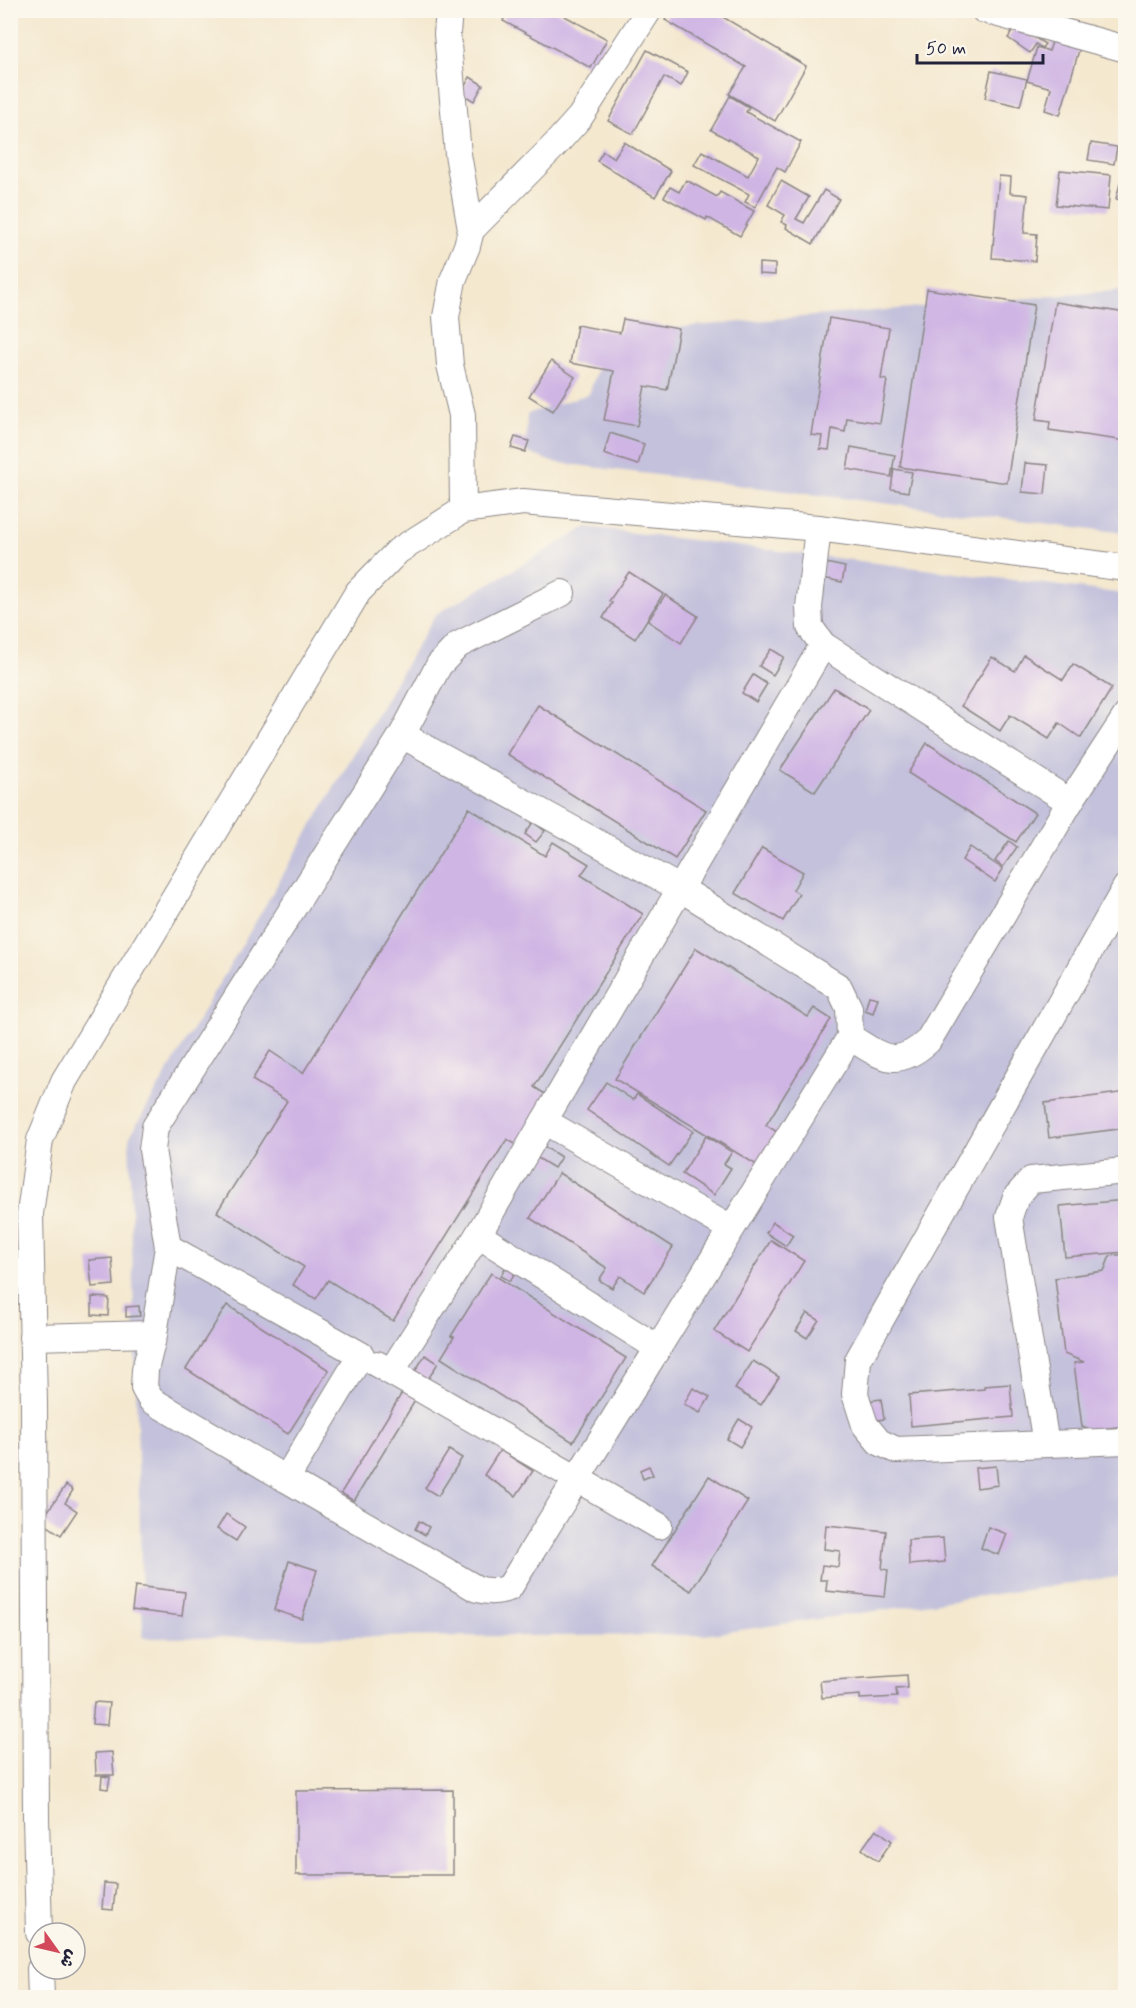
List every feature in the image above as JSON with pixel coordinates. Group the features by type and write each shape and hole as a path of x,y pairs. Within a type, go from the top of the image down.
{"street":[{"path":"448,10 447,34 458,154 471,230 468,246 453,280 446,317 450,365 462,415 464,510"},
{"path":"471,230 555,146 580,117 649,10"},
{"path":"995,12 1125,49"},
{"path":"39,1921 30,1214 40,1140 64,1081 358,592 398,551 464,510 523,502 818,528 1125,568"},
{"path":"818,528 809,608 810,627 823,645 1070,802"},
{"path":"402,735 681,889 839,987 849,1008 850,1037 510,1588 500,1592 477,1589 151,1400 144,1388 145,1370 154,1334 168,1247 152,1150 155,1127 402,735 439,665 458,645 562,593"},
{"path":"391,1372 478,1235 823,645"},
{"path":"850,1037 880,1056 900,1058 916,1052 928,1041 1070,802 1125,716"},
{"path":"1125,887 858,1360 855,1394 864,1425 879,1442 896,1450 1125,1441"},
{"path":"544,1121 731,1229"},
{"path":"1046,1444 1009,1217 1016,1197 1031,1180 1125,1171"},
{"path":"478,1235 658,1348"},
{"path":"168,1247 659,1526"},
{"path":"32,1337 154,1334"},
{"path":"286,1479 361,1355"},
{"path":"40,1981 41,1998"}],"shaded area":[{"path":"1125,290 1125,533 552,462 526,452 527,414 589,394 610,333"},
{"path":"587,527 1125,594 1125,1576 704,1635 143,1638 129,1138 435,615"}],"building":[{"path":"508,10 554,10 607,39 591,68 503,21"},
{"path":"670,10 711,10 806,66 775,121 729,94 746,67 665,20"},
{"path":"1016,26 1045,44 1042,48 1036,44 1030,53 1008,38"},
{"path":"1053,39 1080,47 1060,115 1045,110 1051,88 1027,81 1037,47 1049,51"},
{"path":"647,50 688,72 681,86 664,77 633,134 608,121"},
{"path":"991,71 1027,79 1020,106 985,98"},
{"path":"470,77 483,85 474,101 461,93"},
{"path":"730,96 749,107 746,112 801,142 785,172 777,167 755,207 745,202 749,194 694,165 702,151 748,176 759,156 711,130"},
{"path":"624,142 671,171 655,197 597,161 603,151 614,158"},
{"path":"1091,143 1117,147 1114,164 1088,160"},
{"path":"1126,165 1126,201 1116,199"},
{"path":"1060,170 1111,175 1108,210 1056,205"},
{"path":"999,176 1011,177 1010,193 1028,195 1024,233 1037,234 1035,261 992,258"},
{"path":"686,180 717,197 720,192 754,211 740,236 707,217 706,220 664,197 670,187 679,192"},
{"path":"781,181 809,197 796,219 804,223 824,190 839,199 813,244 786,228 787,225 781,222 785,215 768,205"},
{"path":"759,263 775,264 775,275 759,274"},
{"path":"927,289 1034,305 1007,483 900,467"},
{"path":"1055,302 1126,313 1126,441 1049,430 1050,422 1036,420"},
{"path":"829,318 889,328 881,379 887,380 880,423 847,418 845,432 832,429 829,450 820,449 822,436 811,435"},
{"path":"623,319 679,329 667,390 645,386 637,426 604,420 614,371 570,363 577,325 620,333"},
{"path":"551,361 575,377 553,411 529,396"},
{"path":"610,433 644,444 638,465 604,454"},
{"path":"515,437 529,441 525,452 511,448"},
{"path":"851,447 895,455 891,477 847,469"},
{"path":"1025,463 1048,465 1045,494 1022,492"},
{"path":"894,469 912,472 908,492 891,489"},
{"path":"826,563 845,567 842,582 823,578"},
{"path":"629,572 663,594 635,639 603,618 612,603 609,601"},
{"path":"665,595 698,616 681,643 648,621"},
{"path":"771,649 784,657 773,675 759,666"},
{"path":"1024,655 1063,680 1073,664 1112,688 1081,738 1059,723 1049,739 1010,715 1000,731 961,706 992,657 1015,671"},
{"path":"753,675 767,684 756,702 742,693"},
{"path":"834,688 869,710 815,792 780,770"},
{"path":"538,705 706,810 675,859 507,754"},
{"path":"927,743 1035,813 1016,842 908,773"},
{"path":"469,808 545,856 553,842 589,864 581,875 643,914 534,1087 550,1097 526,1135 561,1157 554,1168 507,1139 393,1321 328,1280 316,1299 293,1285 304,1267 217,1212 287,1101 252,1080 270,1051 303,1073"},
{"path":"533,822 545,831 536,842 525,834"},
{"path":"1009,841 1017,847 1003,867 995,861"},
{"path":"970,847 1003,869 995,882 962,860"},
{"path":"762,848 803,872 793,890 799,894 783,921 735,893"},
{"path":"696,948 808,1017 814,1008 831,1019 766,1125 780,1134 760,1167 615,1079"},
{"path":"869,996 878,998 873,1013 865,1010"},
{"path":"606,1082 633,1100 637,1094 693,1131 669,1166 587,1110"},
{"path":"1126,1092 1126,1128 1049,1138 1045,1103"},
{"path":"706,1136 732,1152 724,1164 731,1168 714,1195 682,1174"},
{"path":"559,1173 673,1247 644,1292 620,1276 612,1288 599,1280 607,1268 530,1218"},
{"path":"1126,1200 1126,1252 1065,1257 1060,1206"},
{"path":"773,1222 793,1235 786,1246 766,1233"},
{"path":"771,1240 804,1261 747,1352 714,1331"},
{"path":"1126,1254 1126,1426 1090,1430 1082,1427 1074,1363 1084,1362 1064,1354 1055,1278 1104,1271 1110,1256"},
{"path":"112,1258 114,1285 92,1287 89,1260"},
{"path":"505,1268 515,1273 510,1281 501,1276"},
{"path":"491,1273 626,1358 573,1442 441,1358 454,1337 451,1336"},
{"path":"92,1297 109,1298 108,1316 92,1315"},
{"path":"227,1305 329,1370 288,1434 186,1369"},
{"path":"139,1306 140,1316 126,1317 126,1307"},
{"path":"807,1313 819,1320 807,1338 796,1331"},
{"path":"425,1355 438,1363 354,1501 341,1493"},
{"path":"753,1361 779,1377 761,1405 735,1389"},
{"path":"1010,1384 1013,1417 911,1426 909,1395 984,1389 984,1386"},
{"path":"693,1388 710,1397 700,1413 684,1404"},
{"path":"881,1399 884,1419 871,1421 867,1401"},
{"path":"739,1419 752,1427 740,1447 727,1439"},
{"path":"449,1450 462,1458 438,1496 425,1488"},
{"path":"500,1450 533,1471 516,1496 484,1475"},
{"path":"649,1466 653,1475 643,1479 640,1470"},
{"path":"996,1466 998,1485 977,1488 975,1468"},
{"path":"709,1476 748,1501 691,1591 652,1566"},
{"path":"66,1485 73,1490 65,1503 77,1511 61,1535 41,1521"},
{"path":"226,1514 245,1527 236,1541 217,1529"},
{"path":"419,1521 429,1527 425,1535 415,1529"},
{"path":"826,1525 886,1531 882,1569 888,1570 885,1597 826,1591 827,1580 820,1580 822,1565 838,1567 840,1551 824,1549"},
{"path":"988,1527 1007,1534 999,1555 981,1548"},
{"path":"943,1538 945,1562 909,1565 908,1540"},
{"path":"289,1561 317,1570 302,1619 274,1610"},
{"path":"135,1586 185,1592 182,1616 132,1610"},
{"path":"907,1675 908,1688 896,1689 897,1697 860,1699 860,1695 822,1698 820,1681"},
{"path":"94,1702 109,1703 107,1725 92,1724"},
{"path":"112,1752 114,1775 96,1775 95,1753"},
{"path":"102,1776 110,1777 108,1789 101,1788"},
{"path":"453,1790 453,1875 296,1875 296,1791"},
{"path":"876,1829 892,1841 878,1861 862,1849"},
{"path":"104,1883 116,1884 113,1910 102,1909"}]}
